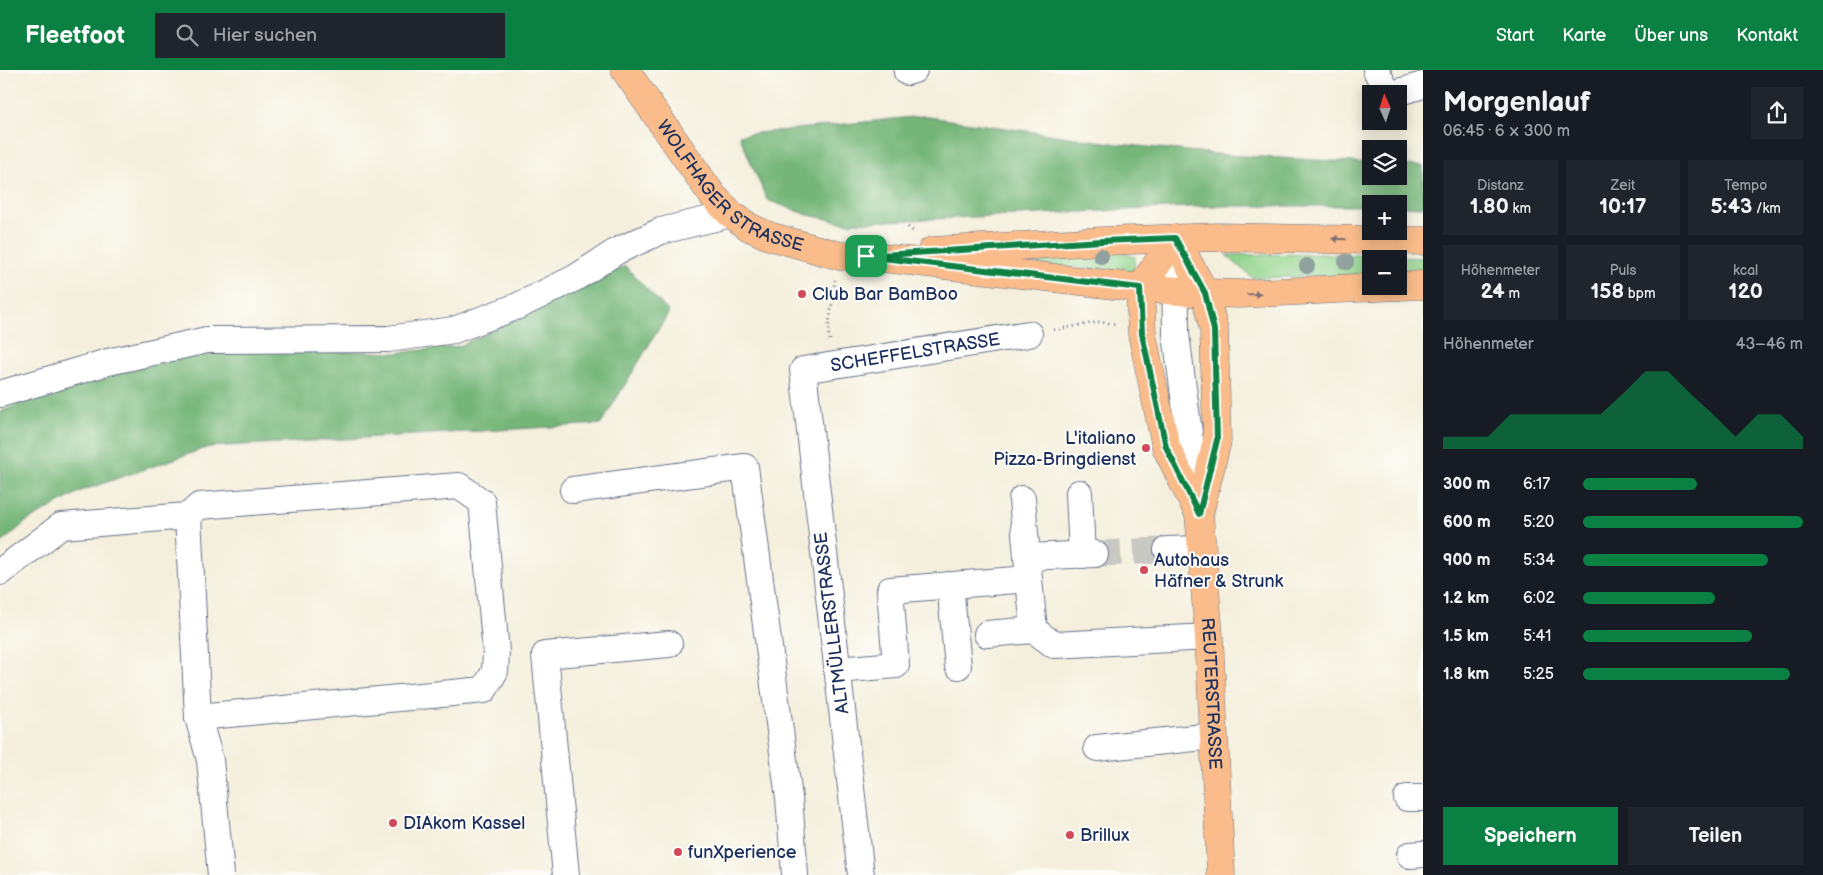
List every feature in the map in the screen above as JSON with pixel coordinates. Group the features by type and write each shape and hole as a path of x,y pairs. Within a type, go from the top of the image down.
{"main road":[{"name":"WOLFHAGER STRASSE","path":"625,70 725,208 749,227 768,236 840,256 1175,238 1244,237 1423,241"},
{"path":"1140,288 1175,238"},
{"name":"REUTERSTRASSE","path":"1175,238 1205,293 1214,330 1217,440 1199,514 1210,637 1221,875"},
{"name":"WOLFHAGER STRASSE","path":"866,256 1140,288 1205,293 1240,294 1362,288"},
{"name":"WOLFHAGER STRASSE","path":"1407,286 1423,285"},
{"name":"REUTERSTRASSE","path":"1140,288 1142,334 1166,447 1199,514"}],"street":[{"path":"1376,70 1384,85"},
{"path":"1408,89 1423,85"},
{"path":"0,394 108,362 207,340 388,339 454,330 518,306 575,278 617,251 725,208"},
{"path":"1175,238 1176,334 1199,514"},
{"name":"SCHEFFELSTRASSE","path":"802,370 1029,334"},
{"name":"ALTMÜLLERSTRASSE","path":"802,370 861,875"},
{"path":"573,490 745,467 789,798 795,875"},
{"path":"0,572 61,526 188,516 199,506 460,486 482,502 496,652 495,671 484,690 198,717"},
{"path":"837,670 896,665 890,590 950,586 1089,554 1080,493"},
{"path":"1022,499 1034,630"},
{"path":"188,516 198,717 210,760 221,875"},
{"path":"1167,550 1202,549"},
{"path":"950,586 958,666"},
{"path":"987,634 1034,630 1054,645 1210,637"},
{"path":"566,875 545,655 670,644"},
{"path":"1098,748 1214,736"}],"path":[{"path":"828,332 834,285"}],"green space":[{"path":"922,116 1118,144 1227,155 1362,162 1362,185 1407,185 1407,165 1423,166 1423,207 1407,206 1407,195 1362,195 1362,206 1210,206 846,223 808,215 767,200 739,135"},
{"path":"1114,248 1135,257 1134,272 952,258"},
{"path":"1226,255 1362,255 1362,274 1253,278"},
{"path":"1407,257 1423,258 1423,272 1407,273"},
{"path":"625,266 669,312 601,424 209,447 81,491 27,521 0,544 0,412 62,385 239,346 394,353 460,346"}],"tunnel":[{"path":"1095,554 1167,550"}],"place":[{"name":"Club Bar BamBoo","path":"802,294"},
{"name":"L'italiano Pizza-Bringdienst","path":"1146,448"},
{"name":"Autohaus Häfner & Strunk","path":"1144,570"},
{"name":"DIAkom Kassel","path":"393,823"},
{"name":"Brillux","path":"1070,835"},
{"name":"funXperience","path":"678,852"}],"route":[{"path":"1175,238 1205,293 1214,330 1217,440 1199,514 1166,447 1142,334 1140,288 866,256 1175,238"}]}
